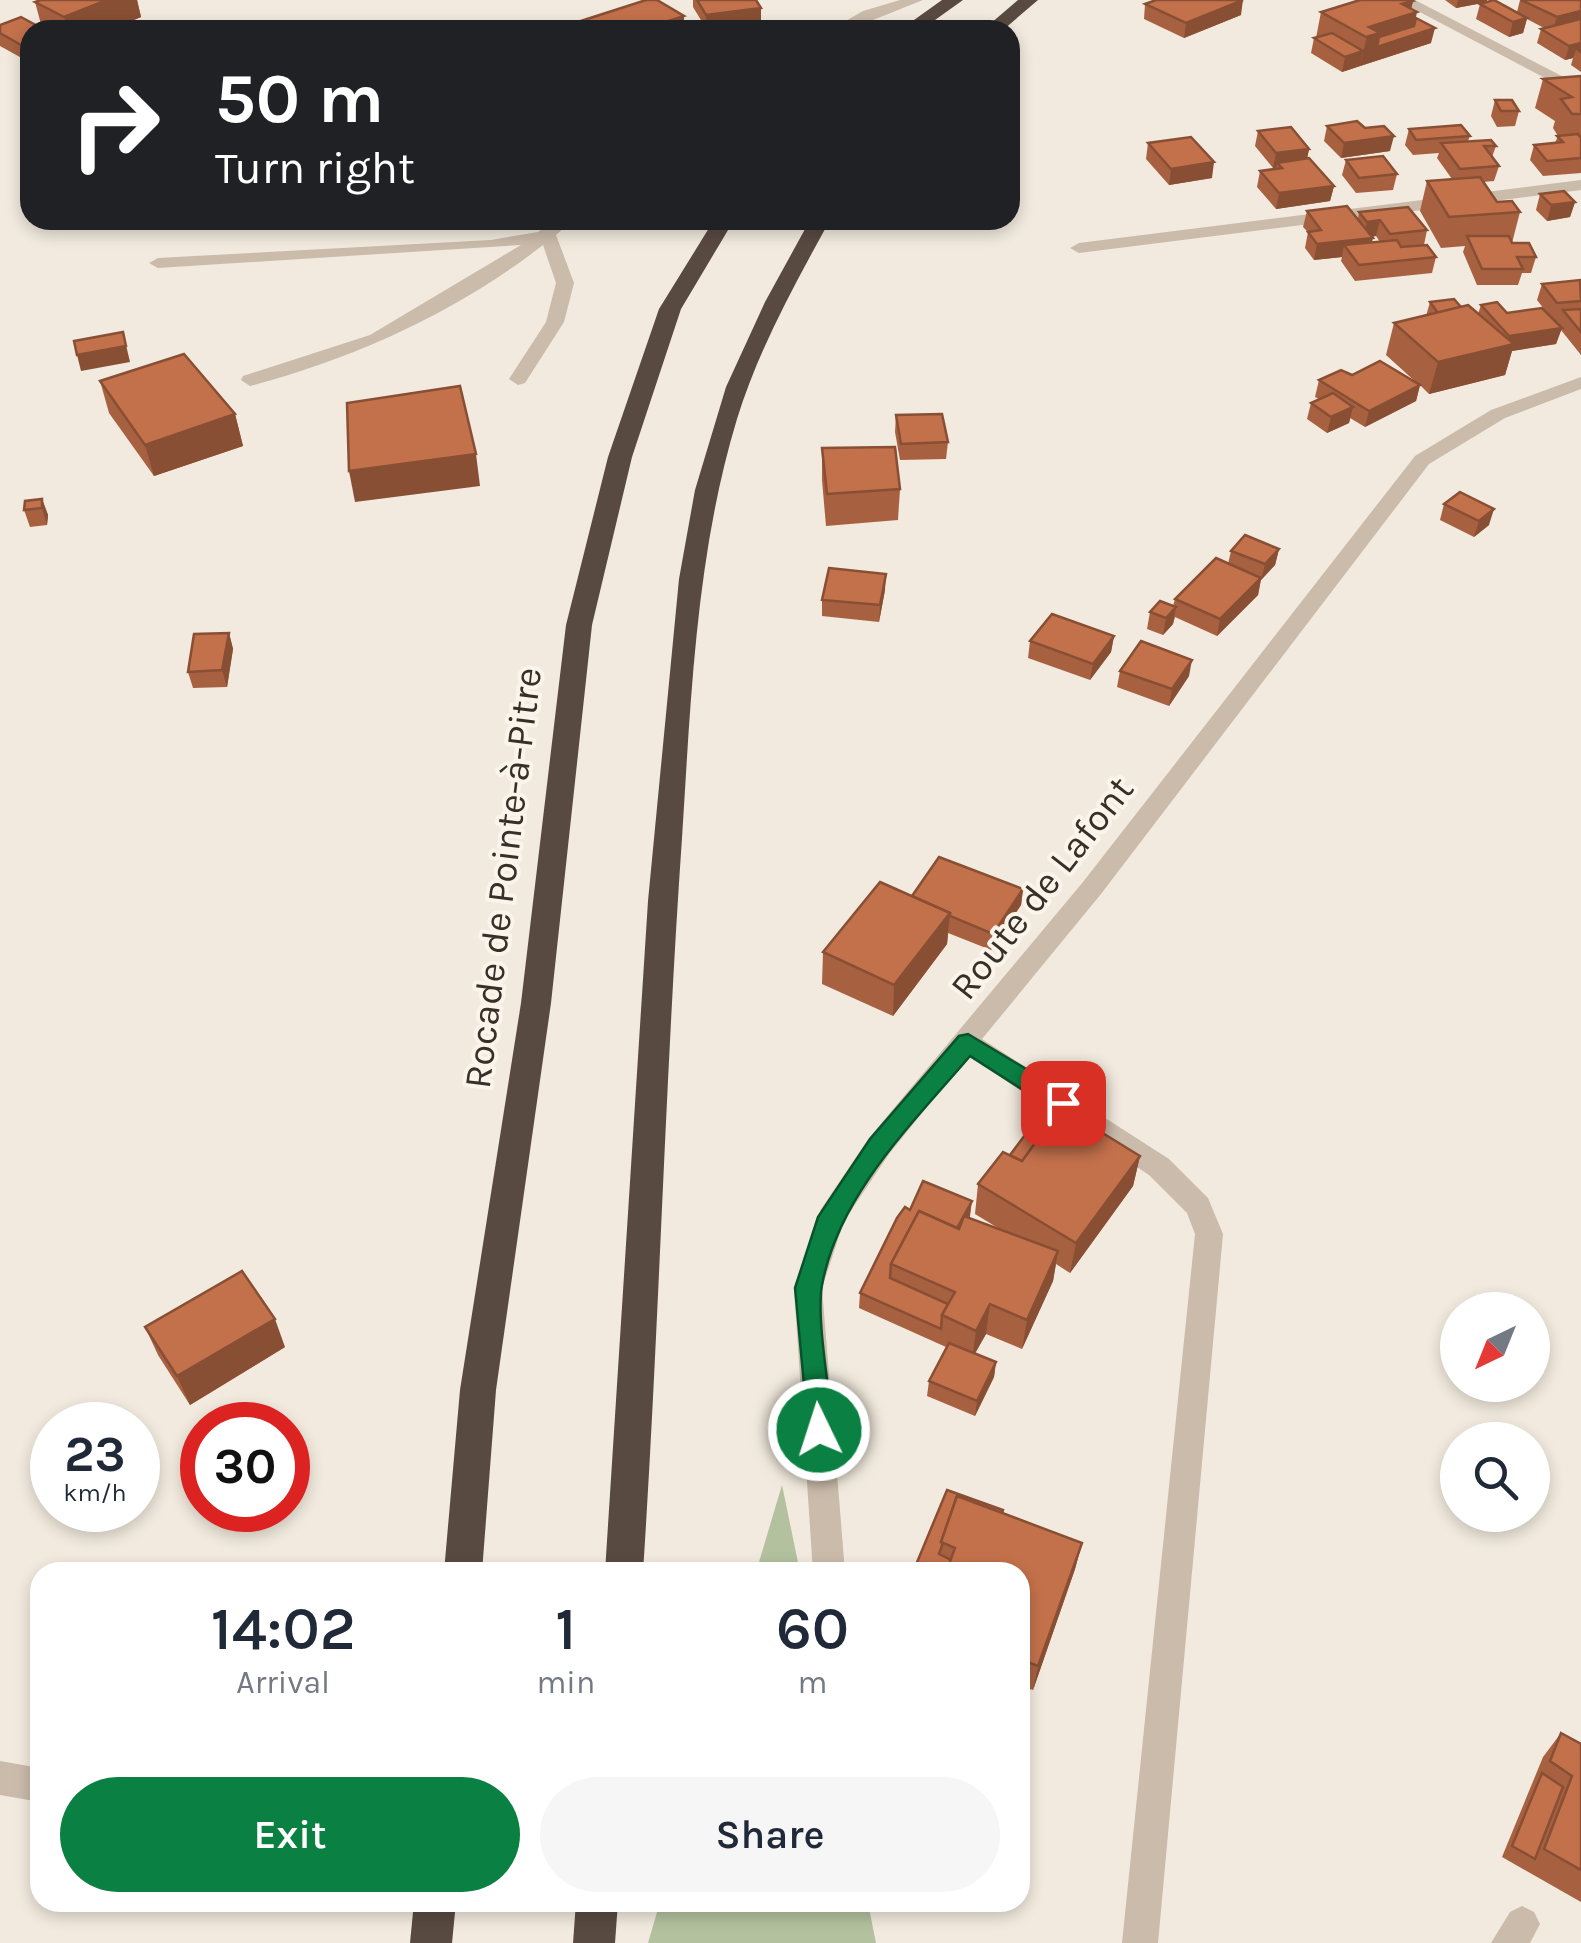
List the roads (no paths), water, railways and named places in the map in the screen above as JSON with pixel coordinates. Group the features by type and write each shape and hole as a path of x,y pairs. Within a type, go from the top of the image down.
{"highway":[{"path":"924,20 954,0"},
{"path":"1004,20 1029,0"},
{"name":"Rocade de Pointe-à-Pitre","path":"463,1562 478,1390 536,1003 578,625 620,457 670,309 718,230"},
{"path":"625,1562 640,1374 654,1004 686,619 718,446 762,321 814,230"},
{"path":"431,1943 434,1912"},
{"path":"594,1943 596,1912"}],"street":[{"path":"856,20 916,0"},
{"path":"1404,0 1581,92"},
{"path":"1079,248 1581,185"},
{"path":"250,380 376,339 554,230"},
{"path":"158,263 491,245 548,236"},
{"path":"518,379 555,322 566,282 548,236"},
{"name":"Route de Lafont","path":"829,1562 808,1288 831,1217 879,1146 968,1043 1422,460 1456,435 1543,394 1581,383"},
{"path":"968,1043 1159,1167 1198,1206 1209,1234 1140,1943"},
{"path":"0,1778 30,1782"}]}
